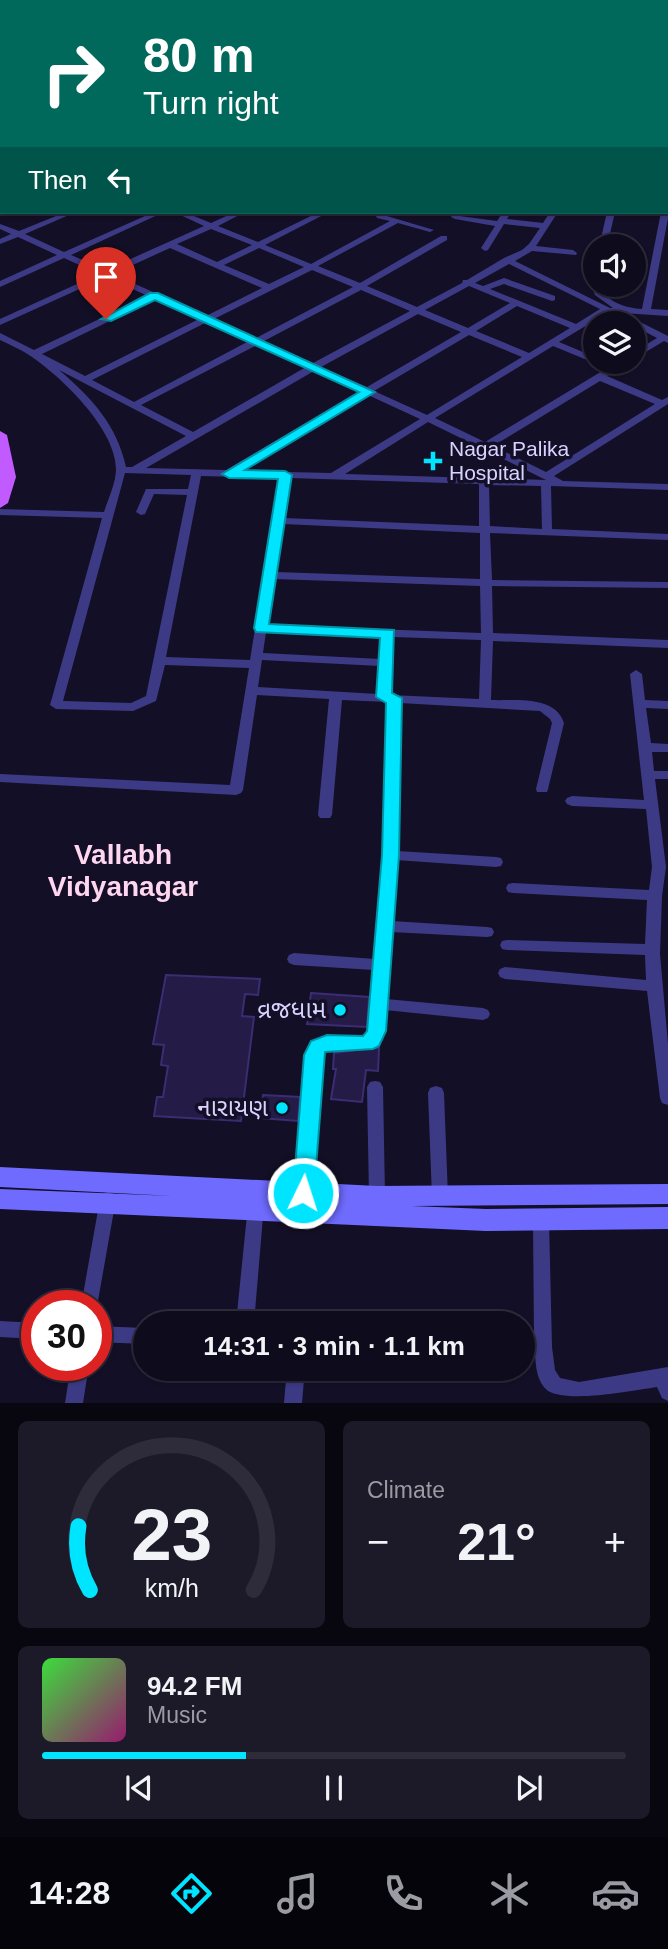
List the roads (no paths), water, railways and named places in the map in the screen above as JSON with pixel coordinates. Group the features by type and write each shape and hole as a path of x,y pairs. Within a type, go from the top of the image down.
{"main road":[{"path":"0,435 9,477 0,503"},
{"path":"0,1177 109,1194"},
{"path":"256,1201 303,1193 440,1197 668,1194"},
{"path":"0,1199 109,1194 541,1220 668,1218"}],"street":[{"path":"0,242 67,214"},
{"path":"0,284 156,214"},
{"path":"183,214 529,356"},
{"path":"0,321 237,214"},
{"path":"218,265 321,214"},
{"path":"485,248 506,214"},
{"path":"135,470 414,310 530,248 553,214"},
{"path":"606,234 611,214"},
{"path":"666,214 665,237 646,312 668,313"},
{"path":"380,216 430,230"},
{"path":"455,218 545,226"},
{"path":"86,379 311,267 396,220"},
{"path":"0,226 429,419 486,446 546,480 562,484 668,487"},
{"path":"133,407 360,287 444,238"},
{"path":"171,245 270,288"},
{"path":"530,248 573,253"},
{"path":"507,260 666,339"},
{"path":"470,280 492,284 510,282 552,298"},
{"path":"470,280 482,289 576,327"},
{"path":"482,289 492,284"},
{"path":"533,310 566,290"},
{"path":"34,354 154,296"},
{"path":"604,297 623,310"},
{"path":"229,474 516,303"},
{"path":"333,477 605,310 634,311"},
{"path":"0,335 86,379 133,407 193,436"},
{"path":"646,350 666,339"},
{"path":"551,342 583,355"},
{"path":"34,354 86,399 112,431 121,470 56,705 133,707 152,698 197,472"},
{"path":"486,446 605,374"},
{"path":"600,377 665,401"},
{"path":"121,470 484,482 546,480 665,401"},
{"path":"0,778 236,790 285,475"},
{"path":"546,480 547,530"},
{"path":"484,482 487,636 485,702"},
{"path":"141,512 150,491 193,492"},
{"path":"0,512 108,514"},
{"path":"278,521 668,537"},
{"path":"270,575 668,586"},
{"path":"261,628 668,644"},
{"path":"303,1193 314,1055 318,1047 327,1043 366,1044 372,1041 376,1031 390,855 389,698 386,663 388,633"},
{"path":"161,661 386,663"},
{"path":"636,674 659,867 653,895 652,986 668,1098"},
{"path":"251,691 543,707 556,717 558,732 542,789"},
{"path":"325,815 336,695"},
{"path":"639,704 668,705"},
{"path":"644,747 668,748"},
{"path":"647,775 668,775"},
{"path":"572,801 651,805"},
{"path":"390,855 496,862"},
{"path":"513,888 653,895"},
{"path":"385,926 487,932"},
{"path":"507,945 651,950"},
{"path":"294,959 382,965"},
{"path":"505,973 652,986"},
{"path":"379,1004 483,1014"},
{"path":"375,1087 377,1196"},
{"path":"436,1093 440,1197"},
{"path":"93,1290 109,1194"},
{"path":"246,1311 256,1201"},
{"path":"541,1220 543,1347 547,1373 555,1385 579,1391 666,1381"},
{"path":"0,1329 21,1330"},
{"path":"112,1335 133,1336"},
{"path":"535,1347 543,1347"},
{"path":"74,1403 77,1381"},
{"path":"293,1403 295,1381"}],"place":[{"name":"Nagar Palika Hospital","path":"433,461"},
{"name":"વ્રજધામ","path":"340,1010"},
{"name":"નારાયણ","path":"282,1108"}],"district":[{"name":"Vallabh Vidyanagar","path":"123,870"}]}
